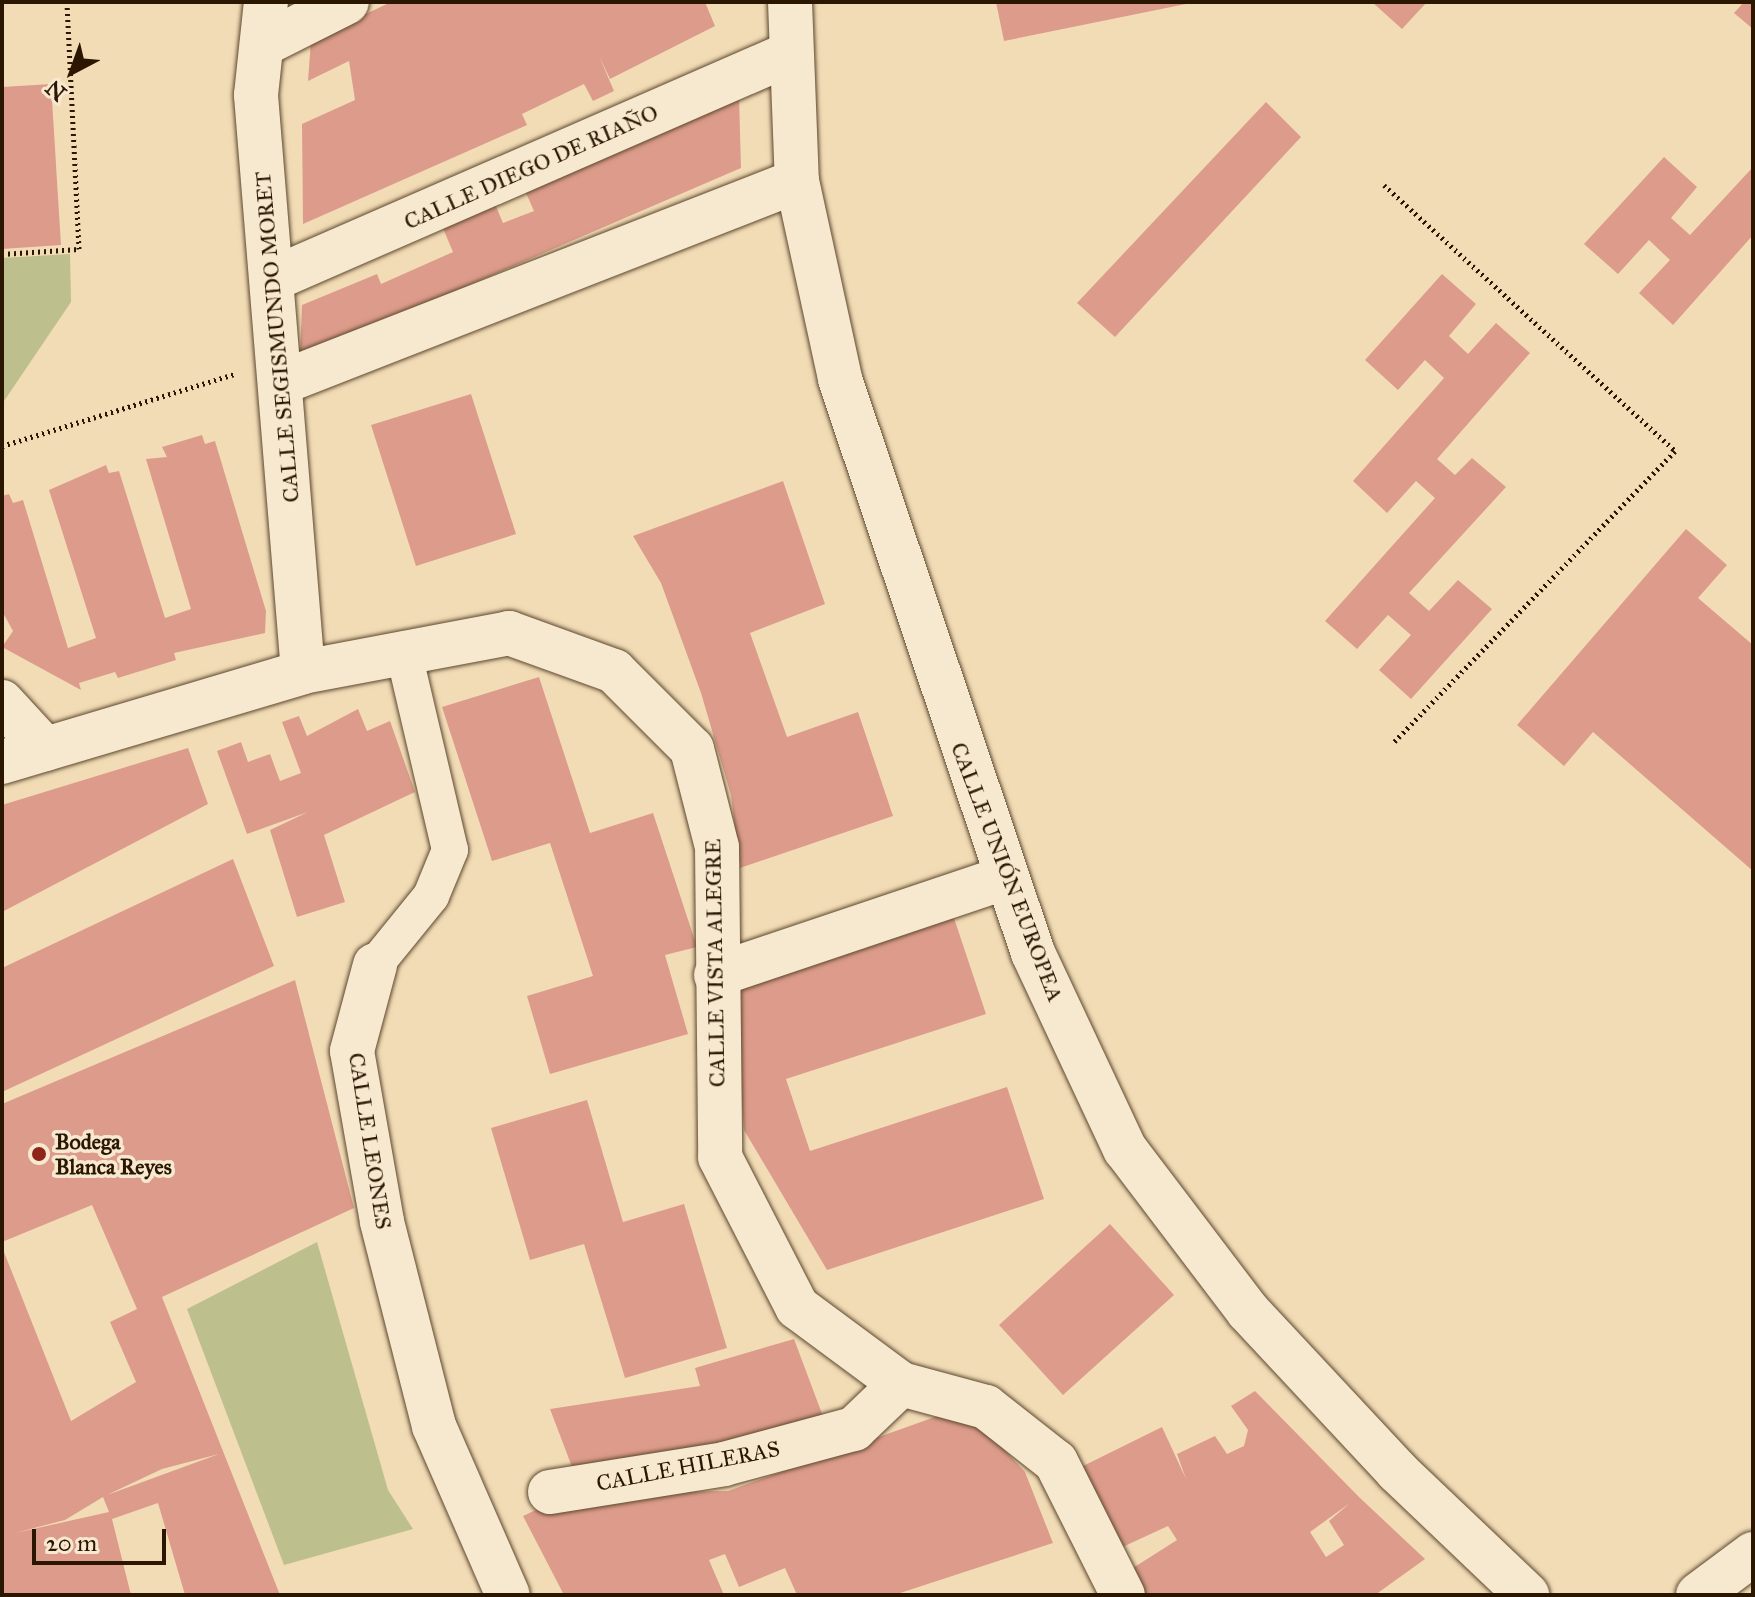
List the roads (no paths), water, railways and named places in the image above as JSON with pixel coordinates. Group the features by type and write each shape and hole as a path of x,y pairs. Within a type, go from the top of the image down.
{"street":[{"name":"CALLE SEGISMUNDO MORET","path":"266,2 256,95 283,382 303,672"},
{"path":"262,45 347,2"},
{"name":"CALLE UNIÓN EUROPEA","path":"790,2 789,54 797,181 861,453 1004,878 1125,1149 1248,1311 1397,1471 1527,1595"},
{"name":"CALLE DIEGO DE RIAÑO","path":"273,279 789,54"},
{"path":"283,382 797,181"},
{"name":"CALLE VISTA ALEGRE","path":"2,762 303,672 403,649 509,633 614,671 692,749 717,847 720,1157 797,1307 901,1384 986,1407 1056,1462 1110,1592"},
{"name":"CALLE LEONES","path":"403,649 450,850 431,896 375,965 352,1051 382,1222 434,1426 508,1595"},
{"path":"2,702 45,749"},
{"path":"716,975 1004,878"},
{"name":"CALLE HILERAS","path":"550,1492 724,1464 854,1429 901,1384"},
{"path":"1698,1595 1753,1554"}],"place":[{"name":"Bodega Blanca Reyes","path":"39,1154"}]}
